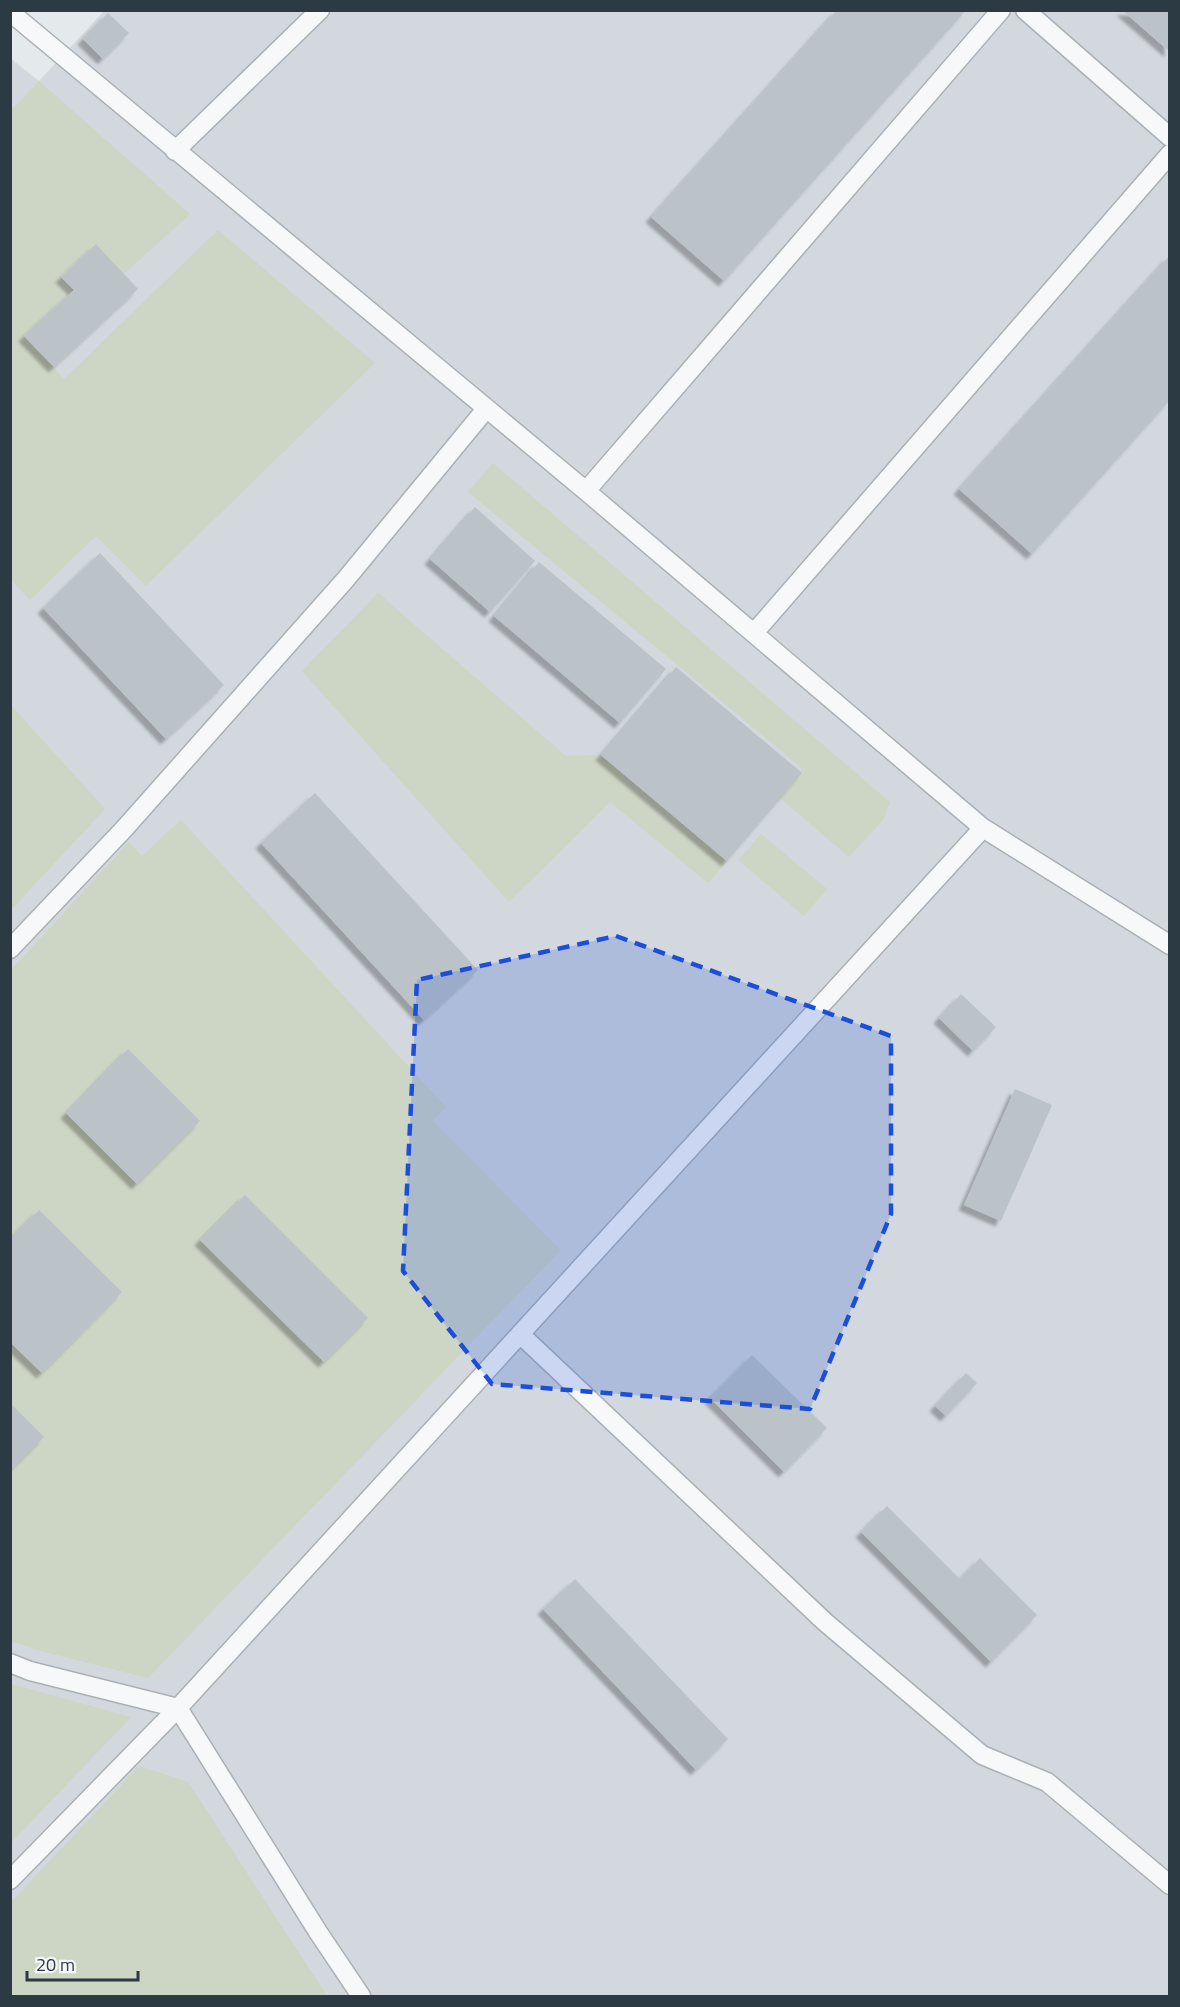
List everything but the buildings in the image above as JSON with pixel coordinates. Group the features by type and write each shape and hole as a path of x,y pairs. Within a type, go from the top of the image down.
{"lane":[{"path":"175,151 320,10"},
{"path":"586,491 1001,10"},
{"path":"1025,10 1170,137"},
{"path":"10,12 586,491 983,828 1170,945"},
{"path":"753,633 1170,154"},
{"path":"10,949 124,829 338,588 486,409"},
{"path":"10,1880 178,1708 983,828"},
{"path":"520,1334 825,1622 973,1748 982,1755 1047,1782 1170,1885"},
{"path":"10,1664 178,1708 318,1932 361,1996"}],"highlighted area":[{"path":"616,936 891,1036 891,1214 810,1409 492,1384 403,1271 417,980"}],"shaded area":[{"path":"105,10 1169,11 1169,1996 11,1996 10,58 39,81"}],"green space":[{"path":"39,81 190,214 124,274 96,244 61,276 74,290 25,336 64,379 218,230 375,363 146,586 96,536 30,600 11,580 10,111"},
{"path":"493,463 890,802 883,820 849,857 780,798 801,773 801,767 468,492"},
{"path":"378,593 566,756 601,755 727,861 708,883 610,802 509,902 302,671"},
{"path":"11,705 105,809 11,910"},
{"path":"181,820 446,1107 433,1121 561,1250 148,1678 37,1650 11,1641 10,971 129,842 142,856"},
{"path":"761,834 827,889 804,916 738,860"},
{"path":"10,1684 131,1717 11,1843"},
{"path":"139,1766 188,1782 327,1996 11,1996 11,1902"}]}
